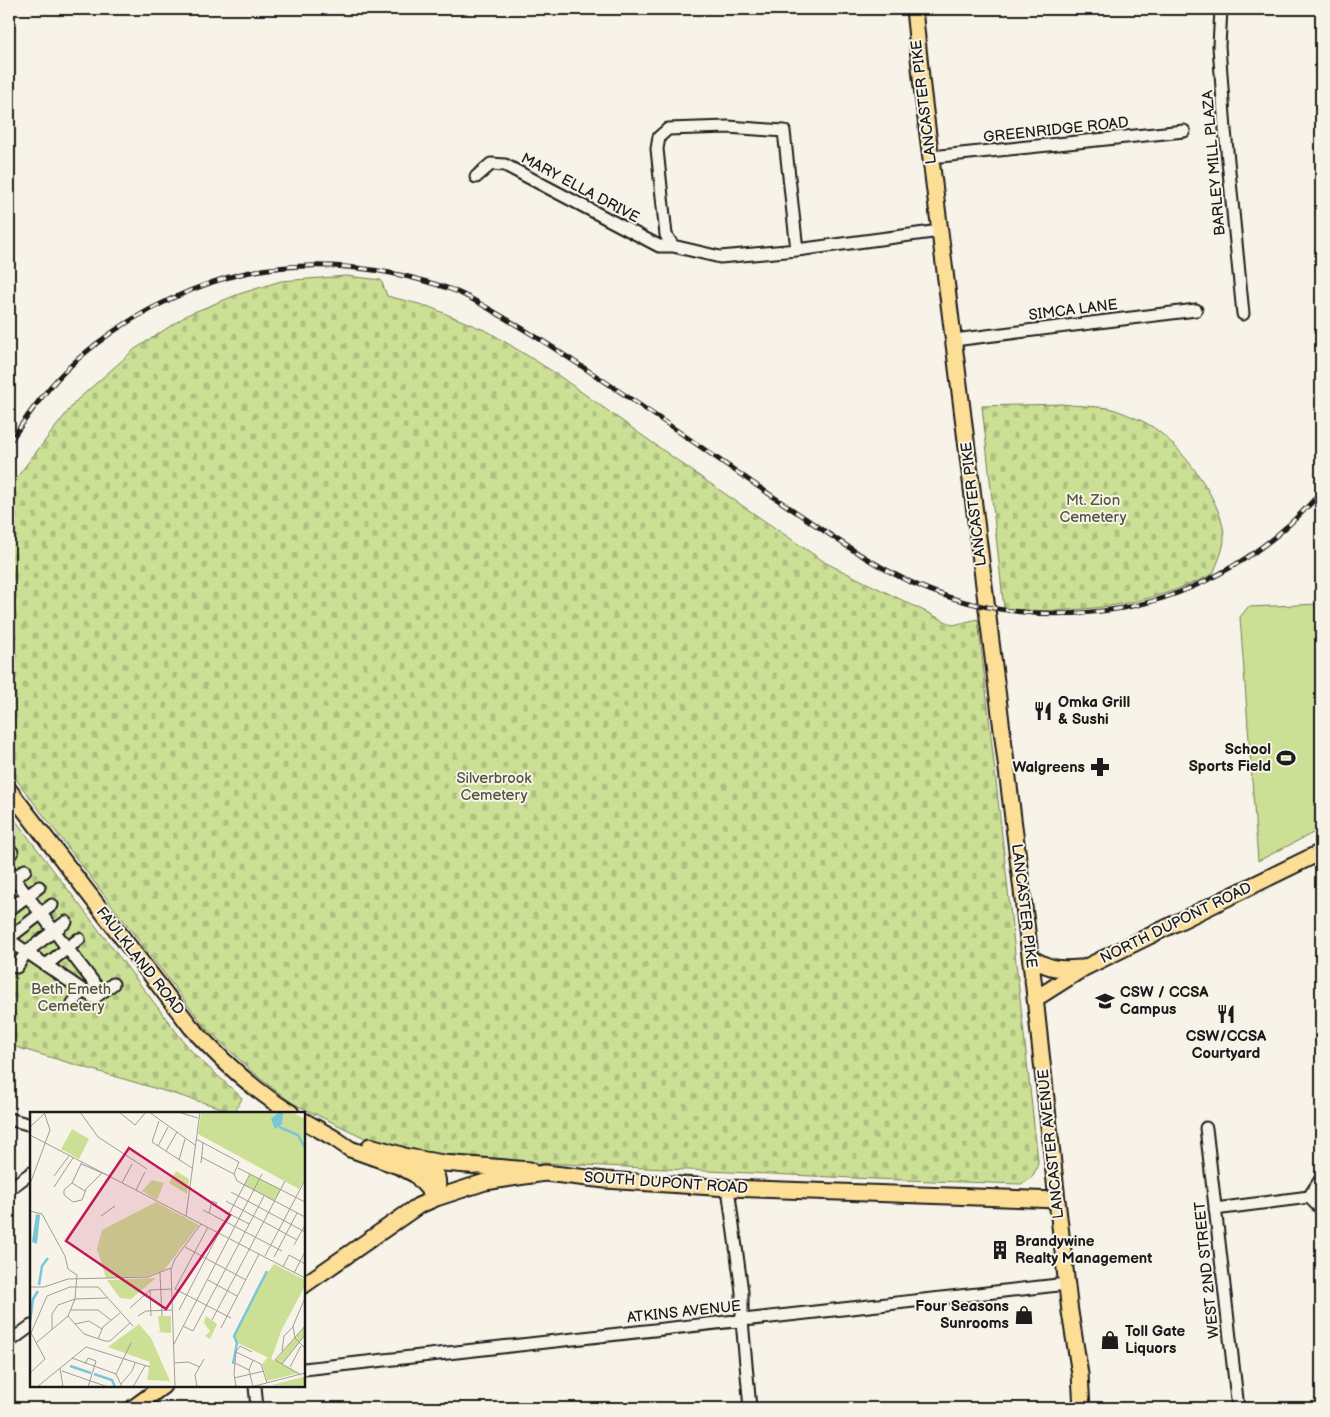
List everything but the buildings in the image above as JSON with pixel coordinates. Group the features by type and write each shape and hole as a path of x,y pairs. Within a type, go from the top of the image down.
{"main road":[{"name":"LANCASTER PIKE","path":"914,9 1035,999"},
{"name":"FAULKLAND ROAD","path":"9,790 191,1026 217,1055 247,1082 289,1112"},
{"name":"NORTH DUPONT ROAD","path":"1035,999 1084,968 1321,852"},
{"path":"1031,958 1051,968 1062,970 1084,968"},
{"name":"LANCASTER AVENUE","path":"1035,999 1067,1284 1080,1374 1082,1408"},
{"path":"306,1125 334,1138 350,1149 401,1167 416,1175 436,1198"},
{"path":"334,1138 356,1141 415,1160 436,1175 438,1184 436,1198"},
{"path":"402,1156 443,1163 540,1170 546,1173"},
{"name":"SOUTH DUPONT ROAD","path":"305,1284 411,1211 436,1198 485,1182 546,1173 605,1180 728,1188 1057,1200"},
{"path":"133,1408 162,1387"}],"street":[{"name":"BARLEY MILL PLAZA","path":"1221,9 1219,46 1225,130 1243,314"},
{"name":"MARY ELLA DRIVE","path":"673,246 666,235 657,148 659,137 668,128 728,127 784,131 797,250"},
{"name":"GREENRIDGE ROAD","path":"931,157 1184,131"},
{"name":"MARY ELLA DRIVE","path":"476,177 491,164 505,165 659,246 673,246 720,257 797,250 940,231"},
{"name":"SIMCA LANE","path":"954,340 1196,310"},
{"path":"25,870 10,877 41,913 101,992"},
{"path":"9,910 38,887"},
{"path":"52,905 9,939 94,998 113,984"},
{"path":"17,967 26,952 66,922"},
{"path":"46,965 79,939"},
{"path":"65,978 81,966"},
{"path":"73,1003 82,990"},
{"path":"9,1119 30,1125"},
{"name":"WEST 2ND STREET","path":"1206,1128 1238,1408"},
{"path":"9,1189 30,1174"},
{"path":"1216,1209 1309,1197 1321,1179"},
{"path":"728,1188 742,1292 742,1321 750,1408"},
{"path":"1309,1197 1321,1209"},
{"name":"ATKINS AVENUE","path":"305,1369 1067,1284"},
{"path":"9,1342 30,1327"},
{"path":"255,1387 257,1408"}],"green space":[{"name":"Silverbrook Cemetery","path":"347,276 381,280 387,296 427,306 489,332 552,371 702,478 826,563 953,625 978,619 1038,1161 1035,1172 1028,1180 1021,1184 874,1179 459,1159 414,1152 365,1138 292,1103 258,1077 204,1026 9,770 9,487 76,401 135,349 189,314 239,294 281,281"},
{"name":"Mt. Zion Cemetery","path":"1062,404 1108,408 1124,413 1153,427 1181,452 1205,485 1221,519 1224,534 1223,544 1213,574 1162,594 1111,606 1058,610 1004,609 982,406"},
{"name":"School Sports Field","path":"1321,604 1321,829 1258,861 1240,617 1248,607"},
{"name":"Beth Emeth Cemetery","path":"9,812 184,1042 195,1055 242,1098 235,1112 9,1045"}],"railway":[{"path":"9,443 28,415 65,371 115,330 153,308 172,298 213,282 242,274 272,268 332,266 392,273 450,289 471,298 590,372 873,563 928,590 982,606 1038,613 1095,612 1123,608 1179,592 1206,581 1256,551 1279,533 1321,492"}],"place":[{"name":"Omka Grill & Sushi","path":"1043,711"},
{"name":"School Sports Field","path":"1286,758"},
{"name":"Walgreens","path":"1100,767"},
{"name":"CSW / CCSA Campus","path":"1105,1001"},
{"name":"CSW/CCSA Courtyard","path":"1226,1014"},
{"name":"Brandywine Realty Management","path":"1000,1250"},
{"name":"Four Seasons Sunrooms","path":"1024,1315"},
{"name":"Toll Gate Liquors","path":"1110,1340"}]}
